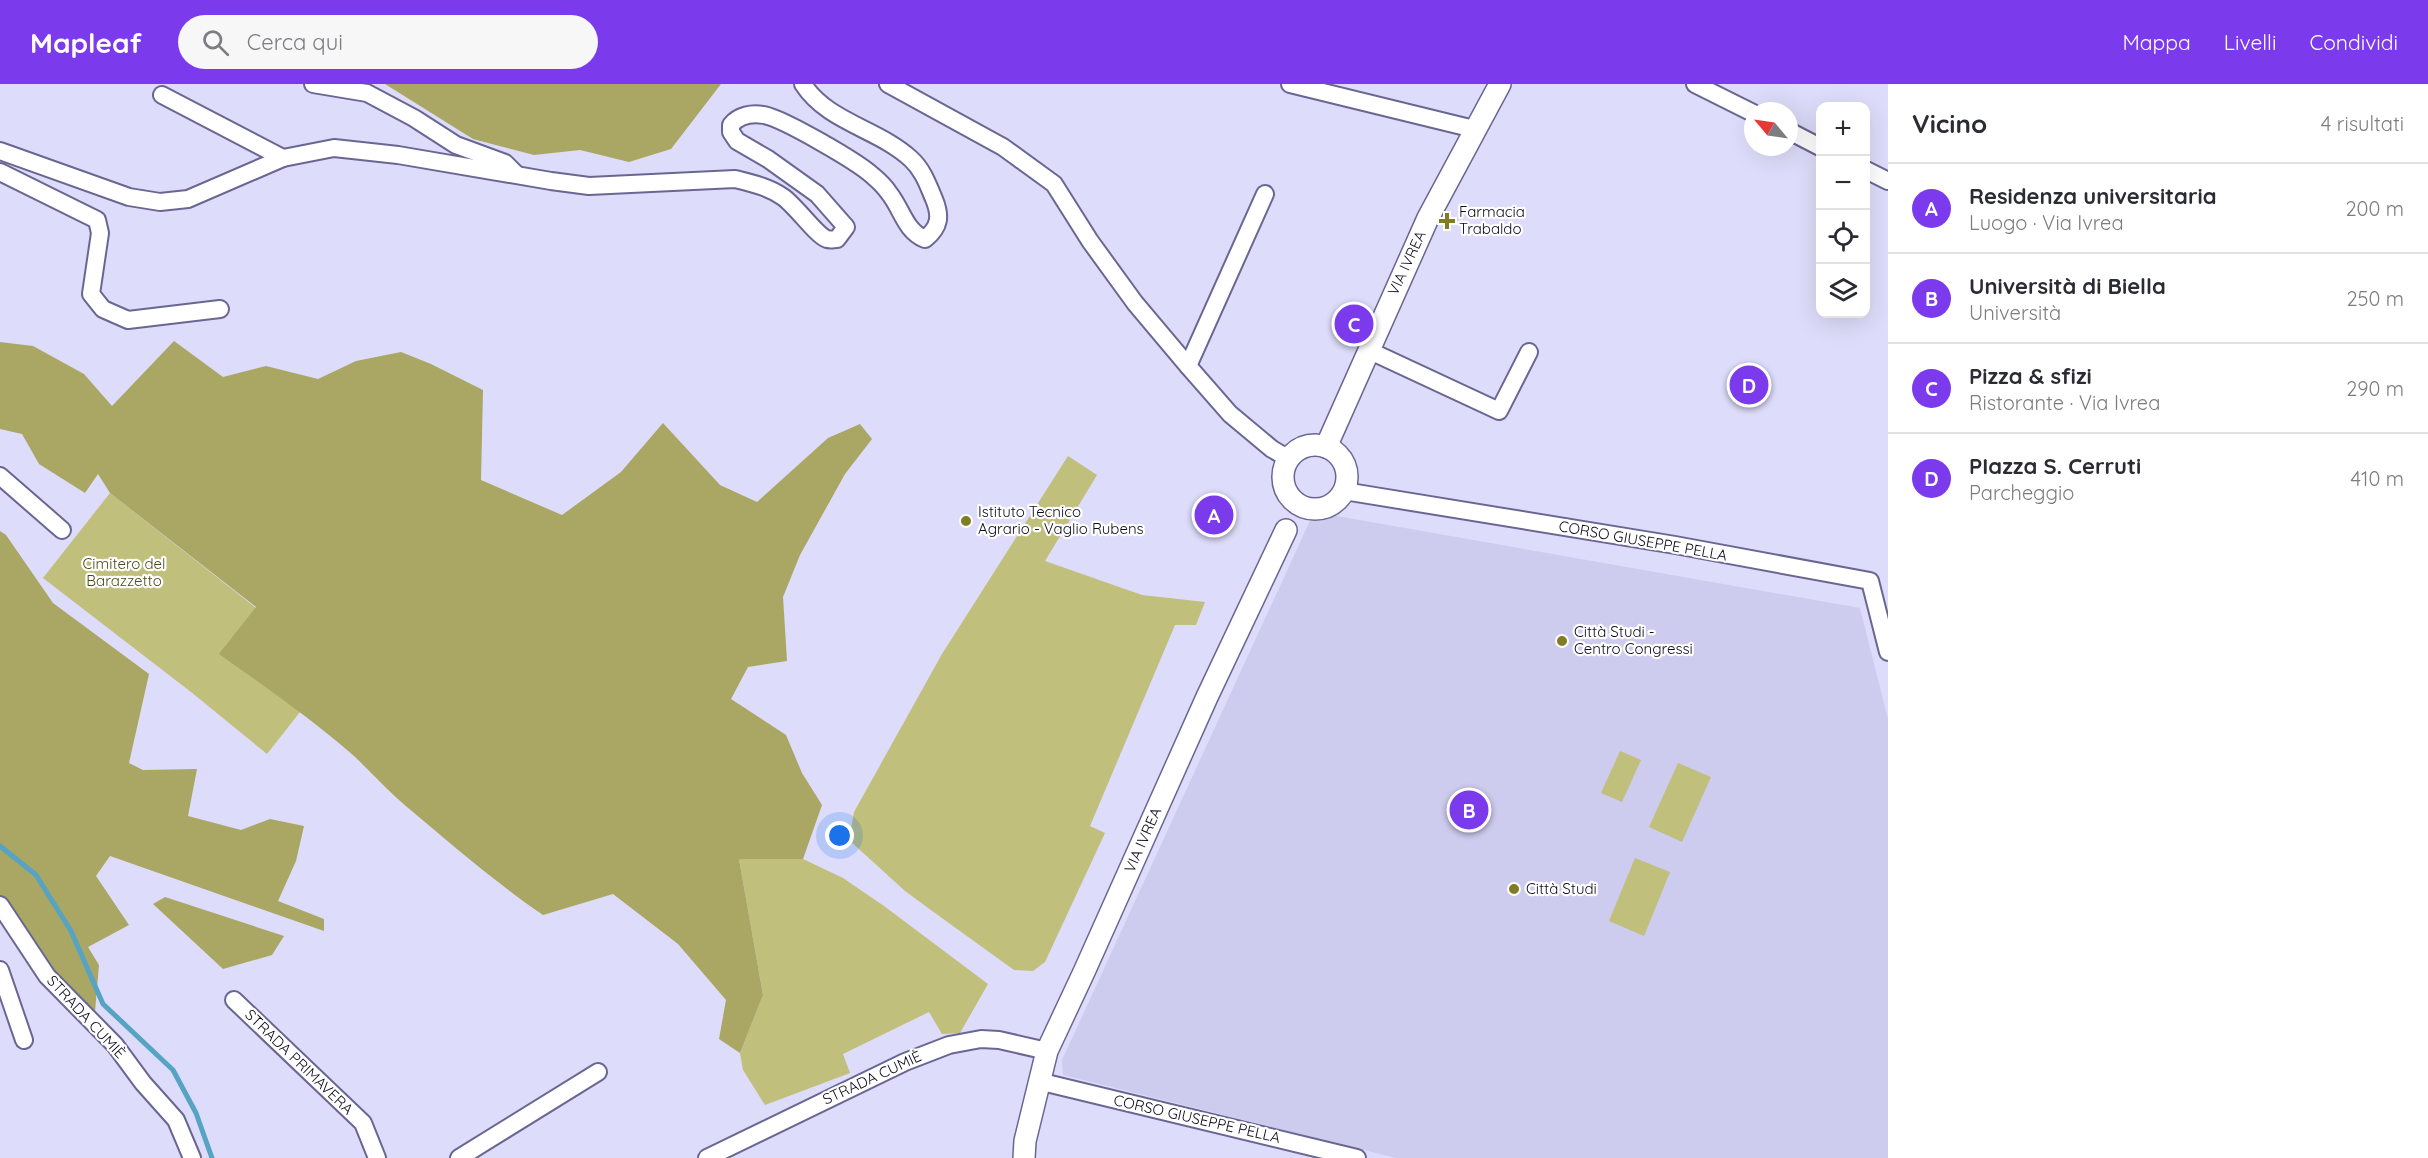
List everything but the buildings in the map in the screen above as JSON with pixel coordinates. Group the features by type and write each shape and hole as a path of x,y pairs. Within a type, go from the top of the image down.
{"main road":[{"name":"VIA IVREA","path":"1326,447 1428,218 1500,84"},
{"path":"1305,447 1326,447 1342,460 1347,470 1344,490 1329,506 1319,509 1308,508 1291,519 1291,498 1283,478 1289,459 1305,447"},
{"name":"VIA IVREA","path":"1024,1158 1025,1141 1047,1051 1207,697 1291,519"}],"street":[{"path":"314,84 367,93 414,118 456,145 505,163 519,176"},
{"path":"0,151 129,196 160,202 188,199 283,159 334,148 398,155 589,186 735,179 758,185 783,196 819,233 828,239 837,239 846,227 832,209 793,176 737,141 731,132 731,125 736,119 745,116 767,116 851,160 872,175 889,192 909,228 917,236 925,239 934,232 938,224 939,212 924,175 912,160 890,144 826,108 812,98 802,84"},
{"path":"888,84 1003,147 1054,184 1090,241 1135,303 1188,366 1230,414 1272,449 1289,459"},
{"path":"1290,84 1474,129"},
{"path":"1695,84 1744,108"},
{"path":"162,95 283,159"},
{"path":"1798,136 1816,145"},
{"path":"0,172 97,220 100,233 91,294 103,309 128,320 220,309"},
{"path":"1870,172 1888,182"},
{"path":"1188,366 1265,194"},
{"path":"1368,350 1499,411 1529,352"},
{"path":"0,476 63,530"},
{"name":"CORSO GIUSEPPE PELLA","path":"1344,490 1870,581 1888,652"},
{"name":"STRADA CUMIÈ","path":"0,905 47,976 116,1045 143,1083 176,1120 192,1158"},
{"path":"0,970 24,1040"},
{"name":"STRADA PRIMAVERA","path":"234,1000 363,1123 377,1158"},
{"name":"STRADA CUMIÈ","path":"707,1158 905,1062 949,1045 981,1039 999,1040 1047,1051"},
{"path":"459,1158 598,1071"},
{"name":"CORSO GIUSEPPE PELLA","path":"1038,1081 1356,1158"}],"shaded area":[{"path":"385,84 721,84 671,149 629,162 580,150 534,155 473,139"},
{"path":"174,341 223,377 266,366 318,379 356,361 401,352 431,364 483,390 481,480 562,515 621,472 663,423 720,485 757,502 828,438 860,424 872,439 845,474 800,555 783,597 787,661 748,667 731,699 786,735 802,773 822,805 803,859 739,859 763,995 740,1053 719,1039 726,1000 678,944 613,894 543,915 508,889 407,807 338,742 219,654 256,607 110,493 98,474 85,493 39,464 22,434 0,429 0,342 33,346 84,374 112,406"},
{"name":"Città Studi","path":"1314,512 1860,608 1888,719 1888,1158 1396,1158 1063,1075 1062,1060"},
{"path":"0,531 6,535 53,603 149,674 129,763 143,770 197,769 188,816 241,830 270,819 304,826 296,861 278,901 324,919 324,931 110,856 96,876 129,925 88,947 99,965 95,1012 59,978 18,917 0,895"},
{"path":"165,897 284,936 272,955 223,969 153,904"}],"green space":[{"path":"1068,456 1097,475 1045,561 1142,595 1205,602 1196,625 1175,625 1090,826 1105,833 1045,962 1033,971 1014,970 905,891 849,840 854,812 942,654"},
{"name":"Cimitero del Barazzetto","path":"110,493 256,608 220,654 300,712 267,754 43,578"},
{"path":"1620,751 1641,760 1622,802 1601,793"},
{"path":"1678,763 1711,777 1682,842 1649,827"},
{"path":"1635,858 1670,872 1644,936 1609,921"},
{"path":"739,859 803,859 843,878 988,984 960,1033 942,1034 929,1012 843,1054 850,1073 765,1105 743,1070 740,1053 763,995"}],"waterway":[{"path":"0,846 36,875 71,931 103,1004 173,1070 196,1113 212,1158"}],"place":[{"name":"Farmacia Trabaldo","path":"1447,221"},
{"name":"Pizza & sfizi","path":"1354,324"},
{"name":"PIazza S. Cerruti","path":"1749,385"},
{"name":"Residenza universitaria","path":"1214,515"},
{"name":"Istituto Tecnico Agrario - Vaglio Rubens","path":"966,521"},
{"name":"Città Studi - Centro Congressi","path":"1562,641"},
{"name":"Università di Biella","path":"1469,810"},
{"name":"Città Studi","path":"1514,889"}]}
